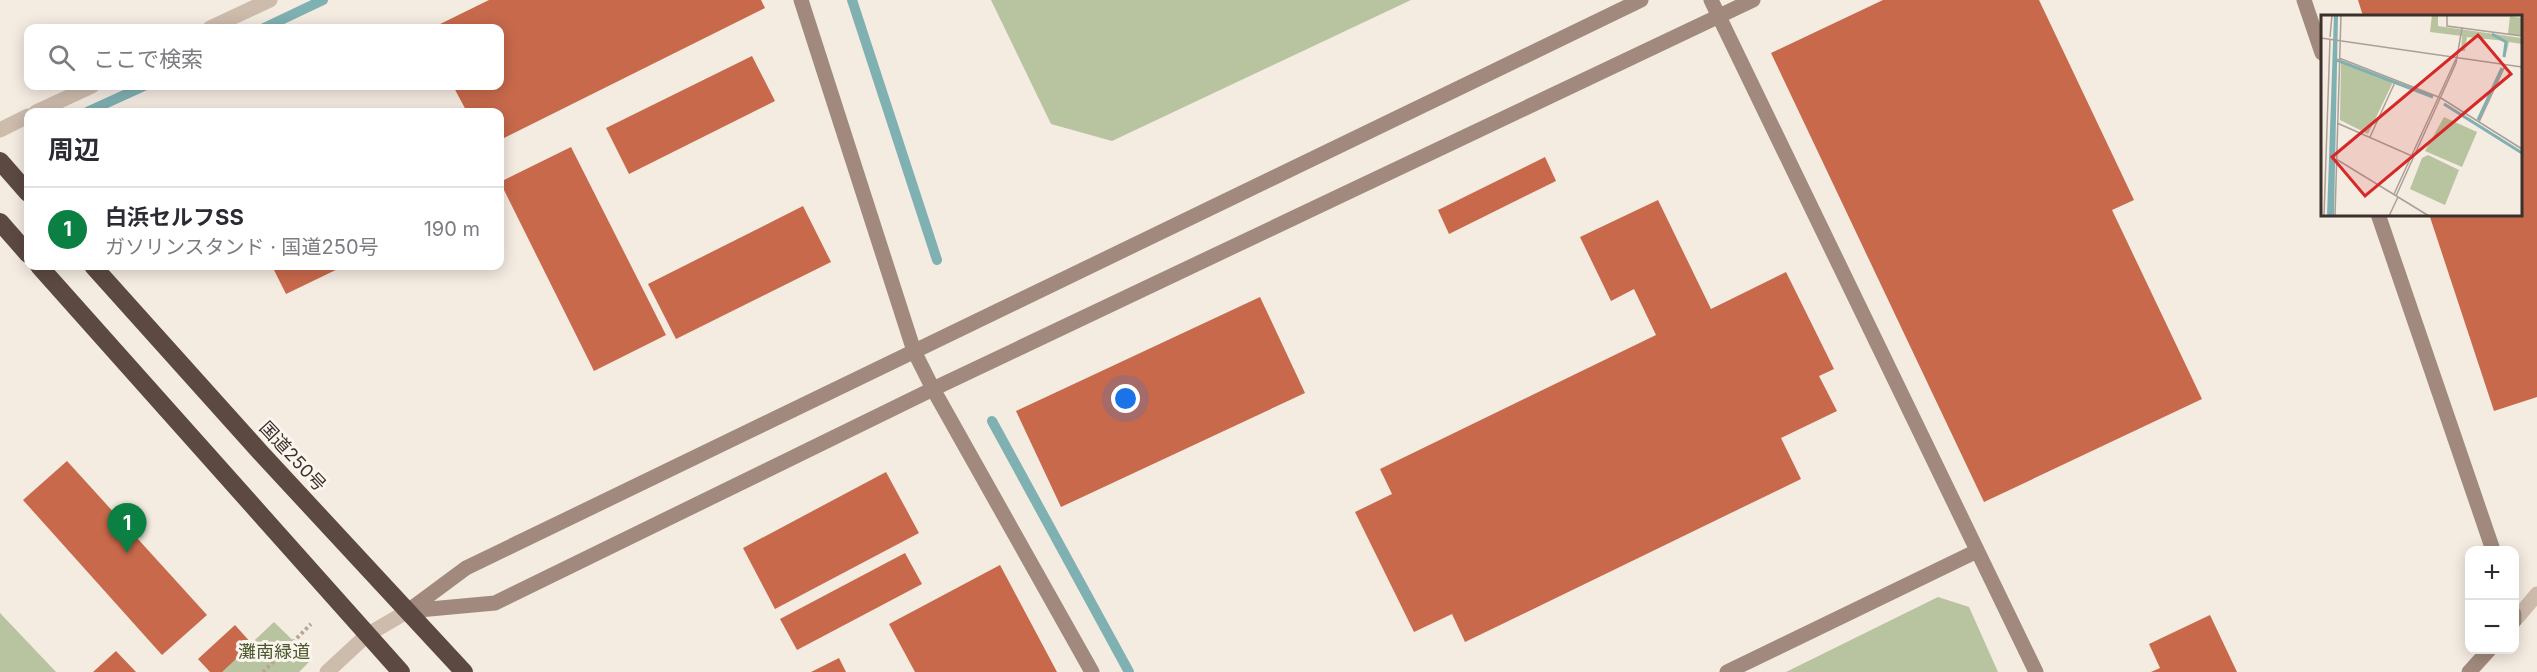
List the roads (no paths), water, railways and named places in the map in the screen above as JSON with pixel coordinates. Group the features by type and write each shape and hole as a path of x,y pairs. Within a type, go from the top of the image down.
{"highway":[{"path":"0,161 24,188"},
{"path":"0,222 24,249"},
{"path":"43,270 401,672"},
{"name":"国道250号","path":"97,270 260,452 464,672"}],"street":[{"path":"219,24 270,0"},
{"path":"801,0 914,351 933,389 1092,672"},
{"path":"327,672 367,635 408,611 466,568 1641,0"},
{"path":"1711,0 2036,672"},
{"path":"408,611 495,603 933,389 1753,0"},
{"path":"2304,0 2321,50"},
{"path":"45,108 83,90"},
{"path":"0,130 24,118"},
{"path":"2379,216 2492,546"},
{"path":"1727,672 1977,551"},
{"path":"2519,614 2537,594"},
{"path":"2469,672 2485,654"}],"waterway":[{"path":"272,24 323,0"},
{"path":"852,0 937,260"},
{"path":"96,108 135,90"},
{"path":"992,421 1129,672"}],"place":[{"name":"白浜セルフSS","path":"127,553"}],"park label":[{"name":"灘南緑道","path":"274,651"}]}
